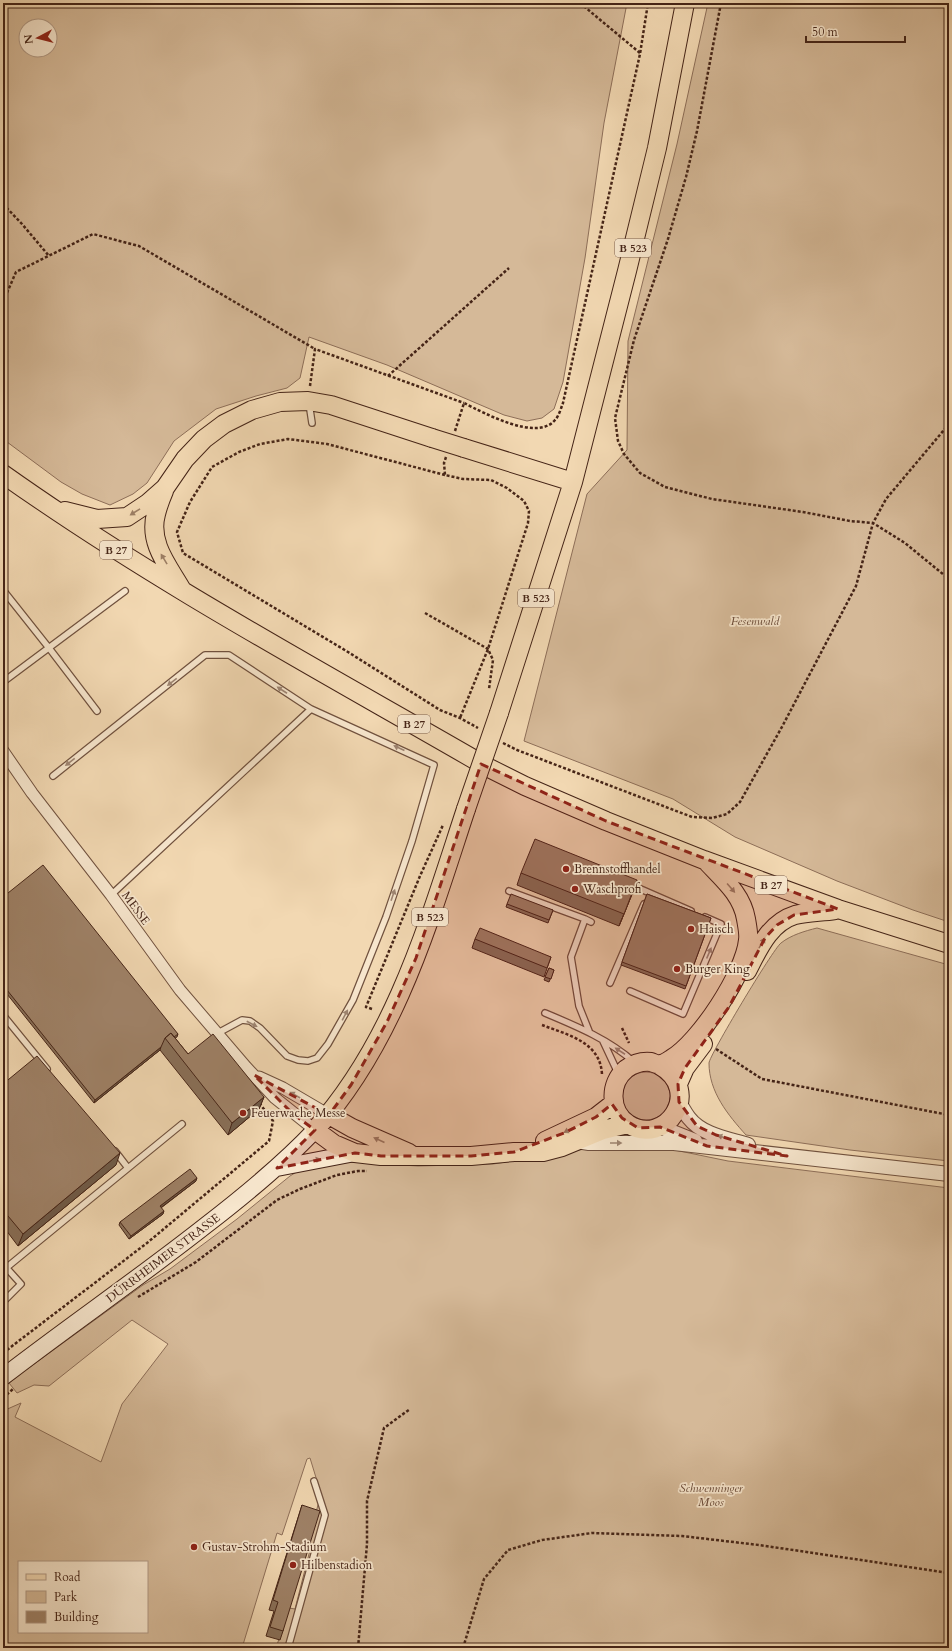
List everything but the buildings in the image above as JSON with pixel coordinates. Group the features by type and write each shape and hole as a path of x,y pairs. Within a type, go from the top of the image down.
{"main road":[{"name":"B 523","path":"315,1130 329,1115 351,1085 387,1022 416,958 499,713 573,482 657,148 685,3"},
{"path":"184,592 157,548 154,534 155,515 165,488 185,460 204,439 224,424 252,410 280,402 308,401 331,405 573,482"},
{"name":"B 27","path":"3,474 49,506 184,592 489,768 525,786 606,821 704,860 838,909 949,944"},
{"path":"49,506 97,519 117,519 127,517 135,512 165,488"},
{"path":"659,1065 684,1051 704,1028 729,989 743,958 748,940 746,918 739,897 704,860"},
{"path":"678,1084 685,1068 729,1007 765,938 777,925 794,915 838,909"},
{"path":"647,1062 659,1065 667,1069 674,1076 678,1084 680,1094 675,1113 669,1121 660,1126 649,1129 638,1128 628,1124 617,1111 614,1103 615,1084 619,1076 626,1069 635,1064 647,1062"},
{"path":"514,1152 564,1133 596,1117 614,1103"},
{"path":"329,1115 352,1128 415,1156"},
{"path":"315,1130 334,1144 355,1153 381,1156 471,1156 514,1152 543,1152 577,1141 602,1130 628,1124"},
{"name":"DÜRRHEIMER STRASSE","path":"3,1377 170,1254 251,1191 277,1168 315,1130"},
{"path":"277,1168 355,1153"}],"street":[{"name":"MESSE","path":"3,751 32,793 111,895 180,990 275,1098 315,1130"},
{"name":"MESSE","path":"254,1075 283,1088 329,1115"},
{"path":"679,1102 689,1119 697,1126 707,1131 787,1156"},
{"path":"660,1126 707,1146"},
{"path":"577,1141 589,1144 674,1143 949,1174"}],"lane":[{"path":"308,401 312,423"},
{"path":"3,590 97,711"},
{"path":"3,682 125,590"},
{"path":"53,776 205,656 229,655 311,709 434,765 412,841 386,917 353,1000 328,1044 317,1058 308,1061 298,1060 288,1056 260,1028 250,1021 242,1020 218,1033"},
{"path":"111,895 311,709"},
{"path":"636,887 695,913"},
{"path":"509,891 592,922"},
{"path":"610,983 648,893"},
{"path":"630,991 683,1014 721,924 702,916"},
{"path":"585,919 571,957 580,1006 589,1031"},
{"path":"545,1013 589,1031 602,1041 622,1052 635,1064"},
{"path":"3,1015 53,1076"},
{"path":"602,1041 619,1076"},
{"path":"3,1302 21,1284 4,1266 182,1124"},
{"path":"108,1143 128,1168"},
{"path":"288,1648 324,1515 314,1481"}],"path":[{"path":"580,3 640,54"},
{"path":"3,302 16,272 93,234 140,246 315,349 464,403 495,418 529,428 544,428 555,420 563,403 640,54 648,3"},
{"path":"721,3 697,131 686,178 668,239 634,340 615,418 618,441 624,454 640,473 665,487 712,499 873,524 905,543 949,579"},
{"path":"3,204 49,256"},
{"path":"388,376 509,268"},
{"path":"308,401 315,349"},
{"path":"461,412 464,403"},
{"path":"498,740 517,750 692,817 712,818 727,814 740,802 856,586 873,524 886,499 949,424"},
{"path":"460,718 488,649 528,523 529,511 524,501 507,488 491,480 463,479 327,444 288,439 260,444 239,452 212,467 190,502 177,532 183,553 348,652 440,710 460,718 479,729"},
{"path":"444,463 445,475"},
{"path":"424,613 488,649 493,660 488,694"},
{"path":"372,1009 366,1007 420,876 443,825"},
{"path":"542,1025 577,1039 593,1049 602,1064 601,1082"},
{"path":"622,1028 629,1043"},
{"path":"705,1041 762,1079 949,1115"},
{"path":"3,1353 147,1243 269,1141 273,1121 259,1103"},
{"path":"133,1300 196,1262 277,1200 300,1189 337,1175 358,1171 373,1171"},
{"path":"3,1398 18,1384"},
{"path":"358,1648 367,1544 367,1501 384,1428 410,1409"},
{"path":"463,1648 484,1579 508,1550 542,1540 592,1533 682,1536 759,1545 949,1572"}],"highlighted area":[{"path":"481,764 606,821 838,909 794,915 777,925 765,938 729,1007 685,1068 678,1084 679,1102 697,1126 716,1135 787,1156 707,1146 660,1127 638,1128 622,1118 612,1104 596,1117 564,1133 514,1152 471,1156 381,1156 355,1153 277,1168 315,1130 293,1114 254,1075 329,1115 351,1085 387,1022 416,958"}],"green space":[{"path":"3,3 627,3 604,123 585,258 563,382 554,409 542,418 527,421 504,415 387,365 309,337 300,378 287,388 216,409 174,441 147,483 133,494 110,505 82,494 61,482 3,439"},
{"name":"Fesenwald","path":"708,3 949,3 949,922 837,881 735,837 673,799 524,741 587,494 627,450 628,341 677,144"},
{"path":"817,928 949,965 949,1161 850,1150 746,1135 726,1111 712,1084 709,1063 712,1056 755,982 781,943 803,932"},
{"path":"641,1072 651,1072 660,1076 666,1082 670,1091 670,1101 666,1110 660,1116 651,1120 641,1120 632,1116 626,1110 622,1101 622,1091 626,1082 632,1076"},
{"name":"Schwenninger Moos","path":"611,1146 660,1147 728,1161 949,1188 949,1648 276,1648 289,1608 295,1609 310,1550 306,1549 321,1494 310,1458 307,1459 282,1535 277,1533 242,1648 3,1648 3,1411 21,1403 15,1417 101,1462 122,1404 168,1344 132,1320 49,1386 34,1385 17,1393 9,1383 143,1285 170,1269 237,1219 290,1176 308,1165 353,1162 418,1166 493,1164 525,1159 553,1158 578,1150"}],"place":[{"name":"Brennstoffhandel","path":"566,869"},
{"name":"Waschprofi","path":"575,889"},
{"name":"Haisch","path":"691,929"},
{"name":"Burger King","path":"677,969"},
{"name":"Feuerwache Messe","path":"243,1113"},
{"name":"Gustav-Strohm-Stadium","path":"194,1547"},
{"name":"Hilbenstadion","path":"293,1565"}]}
